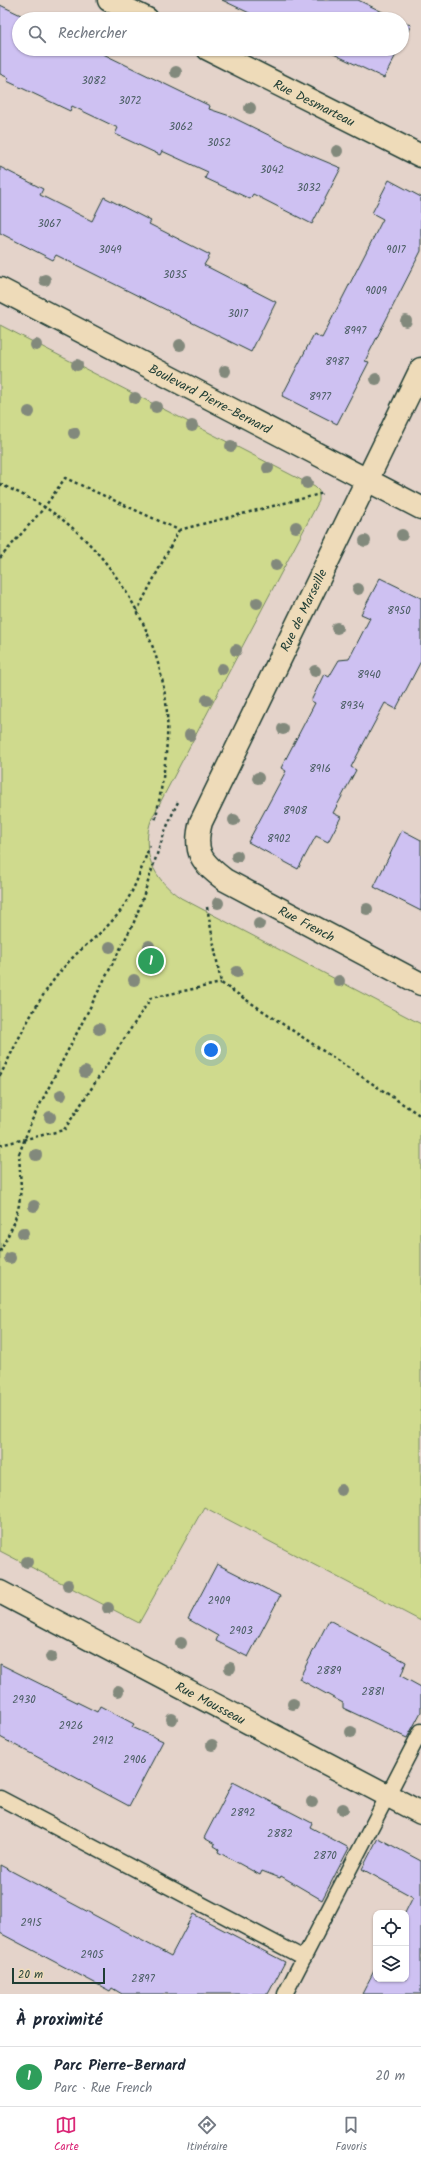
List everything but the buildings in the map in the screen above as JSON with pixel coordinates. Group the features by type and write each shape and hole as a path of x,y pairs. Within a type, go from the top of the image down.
{"street":[{"path":"109,0 133,12"},
{"name":"Rue Desmarteau","path":"222,56 421,156"},
{"name":"Boulevard Pierre-Bernard","path":"0,289 368,479 421,508"},
{"name":"Rue de Marseille","path":"200,855 197,838 201,822 421,369"},
{"name":"Rue French","path":"200,855 209,868 225,880 421,984"},
{"name":"Rue Mousseau","path":"0,1592 421,1813"}],"lane":[{"path":"285,1994 421,1731"},
{"path":"0,1798 304,1958"}],"path":[{"path":"0,558 44,508 64,478 179,530 324,493"},
{"path":"0,484 44,508 64,521 104,561 120,582 137,611 154,651 164,690 166,713 165,769 155,822"},
{"path":"137,611 179,530"},
{"path":"0,1252 14,1223 19,1205 21,1188 19,1154 32,1120 134,922 145,896 168,821 182,793"},
{"path":"0,1076 28,1020 54,980 77,953 113,920 133,892 150,845"},
{"path":"208,907 221,983"},
{"path":"0,1145 64,1130 151,998 221,983 421,1116"}],"green space":[{"path":"0,325 315,487 319,491 319,501 152,818 148,830 147,842 148,853 152,864 163,883 181,898 421,1024 421,1621 204,1507 139,1623 0,1551"}],"place":[{"name":"Parc Pierre-Bernard","path":"151,961"}]}
